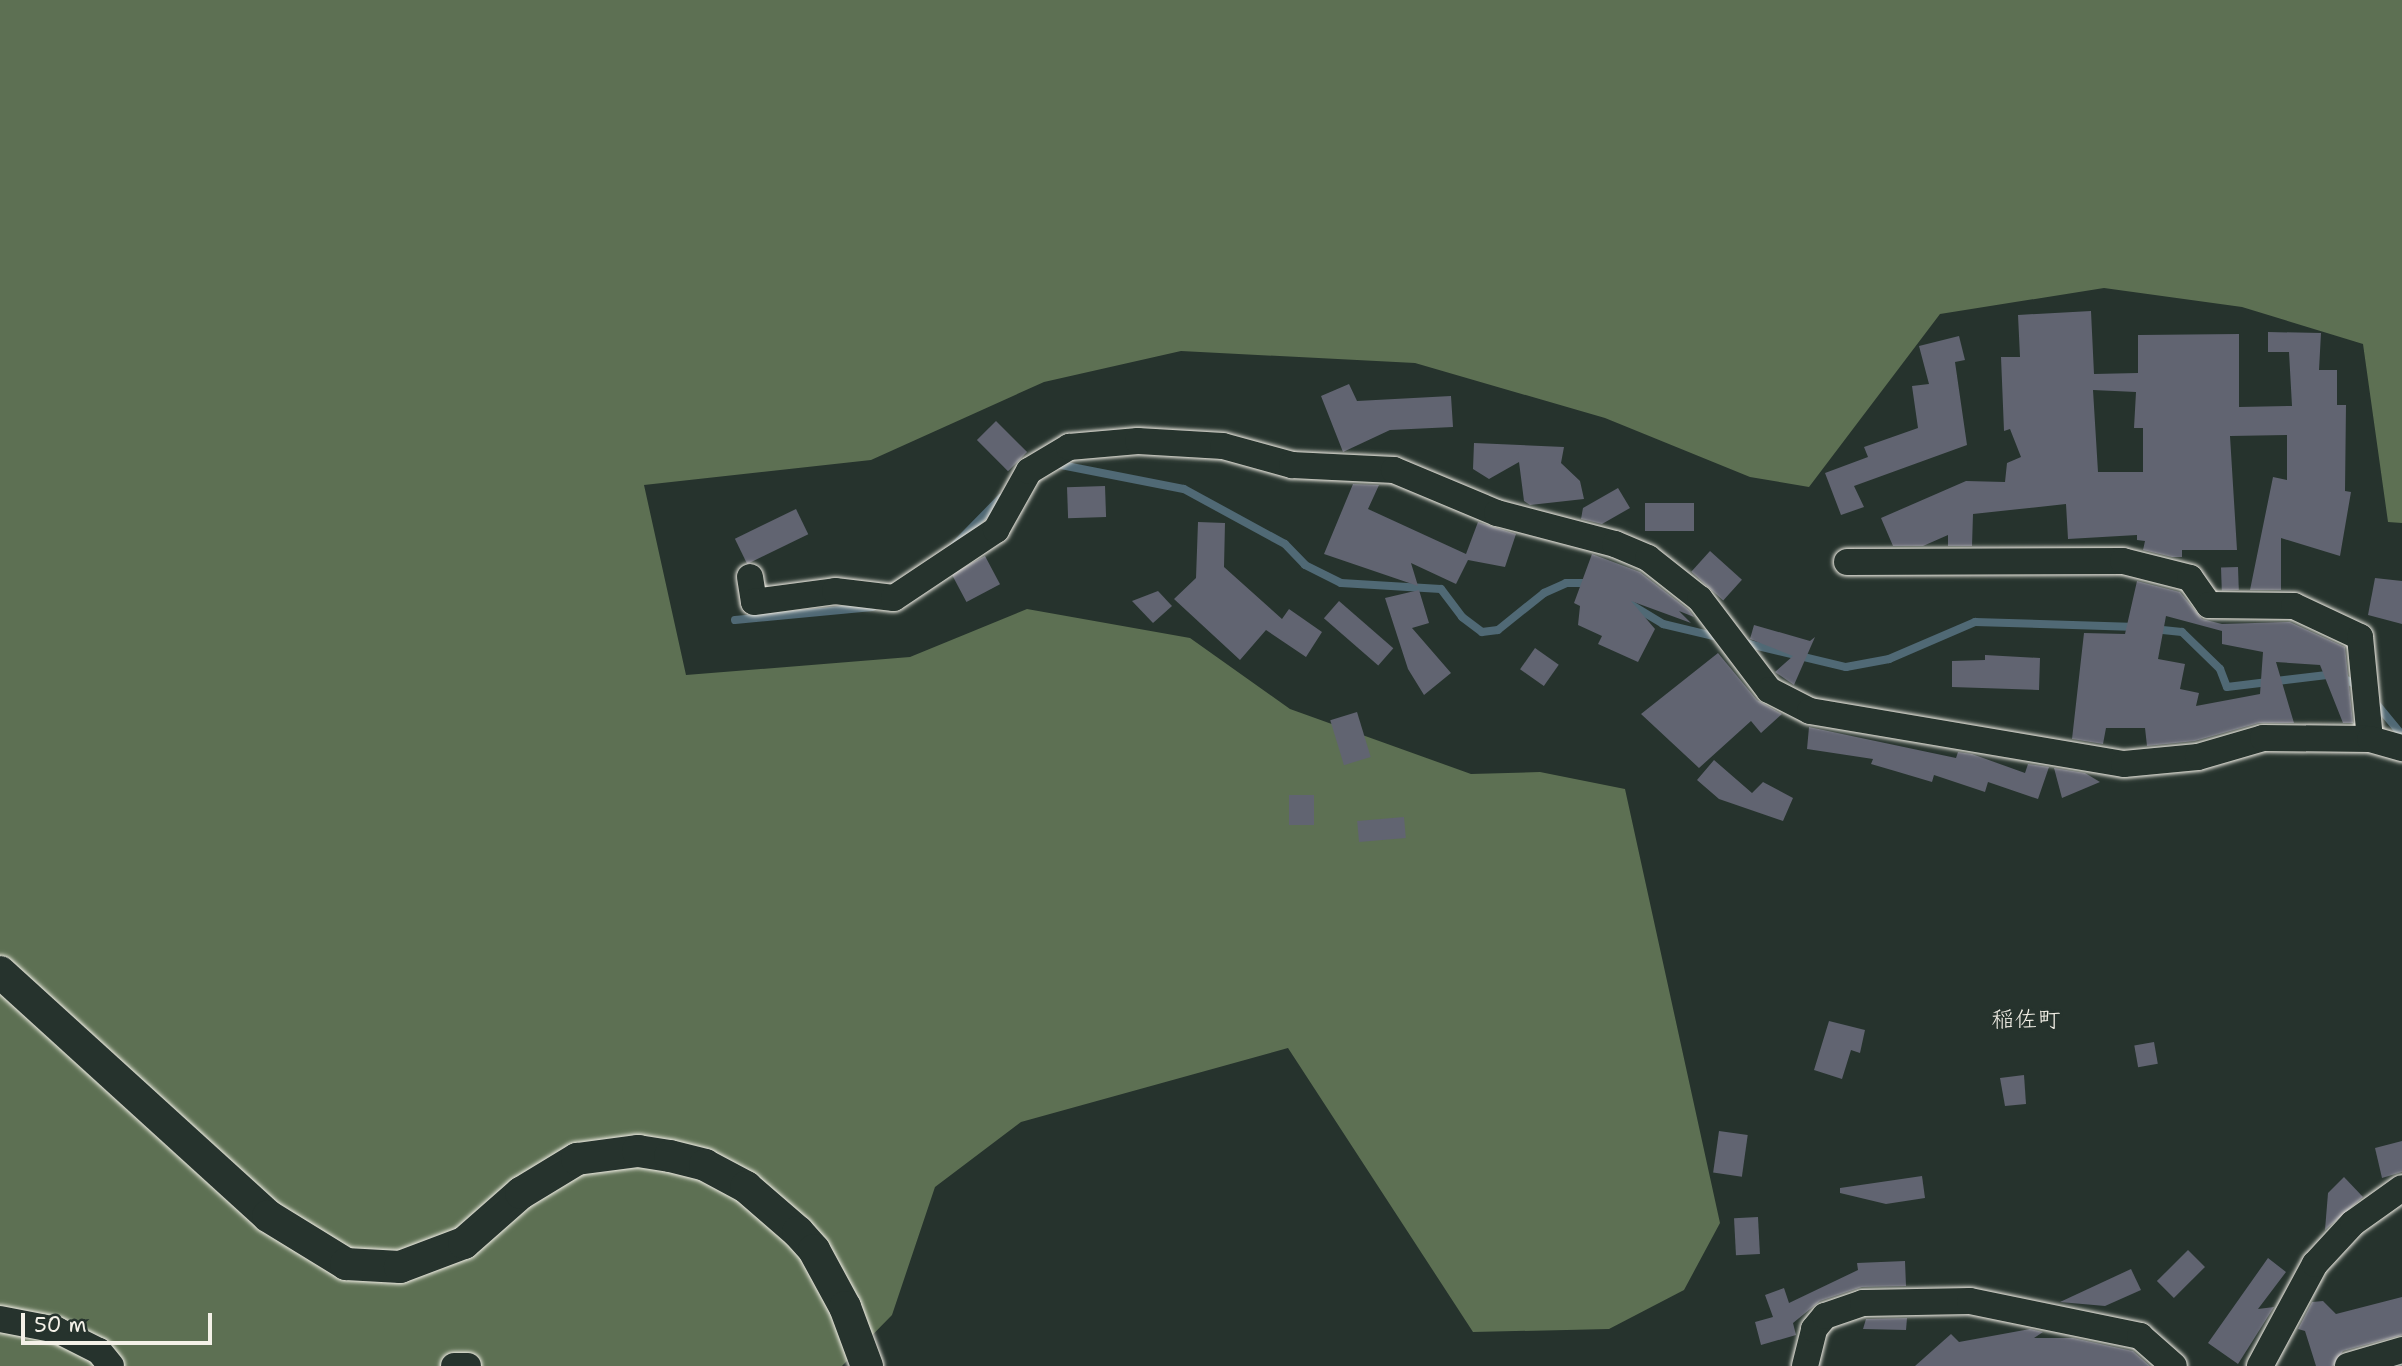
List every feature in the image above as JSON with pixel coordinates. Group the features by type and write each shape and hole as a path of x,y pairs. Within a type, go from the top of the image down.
{"street":[{"path":"750,577 754,602 835,591 894,598 996,530 1029,471 1069,447 1138,441 1223,446 1292,465 1394,470 1497,513 1615,544 1648,558 1700,599 1769,690 1810,711 2124,764 2198,757 2263,738 2370,739 2402,748"},
{"path":"1847,562 2123,561 2190,578 2209,605 2294,606 2360,636 2370,739"},
{"path":"0,972 268,1216 346,1264 400,1267 464,1243 521,1193 576,1159 638,1151 670,1156 705,1165 746,1186 798,1232 814,1250 845,1307 867,1366"},
{"path":"2260,1366 2315,1264 2353,1223 2402,1188"},
{"path":"1805,1366 1814,1329 1825,1316 1863,1303 1970,1301 2140,1336 2174,1366"},
{"path":"0,1319 57,1330 99,1351 111,1366"},
{"path":"2348,1366 2402,1350"},
{"path":"454,1366 468,1366"}],"green space":[{"path":"0,0 2402,0 2402,523 2388,522 2363,344 2242,307 2104,288 1940,314 1809,487 1750,477 1605,418 1415,363 1181,351 1044,382 871,460 644,485 686,675 910,657 1027,609 1190,638 1290,709 1471,774 1540,772 1625,789 1720,1223 1684,1290 1609,1329 1473,1332 1288,1048 1021,1122 935,1187 892,1315 842,1366 0,1366"}],"building":[{"path":"2091,311 2094,374 2138,373 2138,335 2239,334 2239,407 2292,406 2289,352 2268,352 2268,332 2321,333 2319,370 2337,370 2337,405 2346,405 2345,491 2351,492 2340,556 2281,538 2281,590 2250,590 2273,477 2287,480 2287,435 2230,436 2237,550 2182,550 2182,557 2172,557 2143,550 2145,541 2137,540 2137,535 2068,539 2066,504 1973,514 1972,546 1948,546 1948,535 1923,546 1893,546 1881,518 1966,481 2005,482 2007,463 2021,457 2010,429 2004,431 2001,357 2020,357 2018,315","holes":["2093,390 2136,392 2134,428 2143,428 2143,472 2098,472"]},
{"path":"1959,336 1965,360 1955,362 1967,445 1854,486 1864,507 1841,515 1825,473 1868,457 1864,447 1918,428 1912,386 1929,384 1919,346"},
{"path":"1349,384 1357,401 1451,396 1453,427 1390,430 1343,452 1321,396"},
{"path":"996,421 1027,452 1008,471 977,440"},
{"path":"1474,443 1564,447 1561,463 1580,481 1584,499 1530,505 1524,501 1519,462 1489,479 1473,469"},
{"path":"1353,484 1379,485 1368,509 1466,554 1478,522 1516,534 1505,567 1468,560 1456,584 1411,563 1418,586 1324,554"},
{"path":"1105,486 1106,517 1068,518 1067,487"},
{"path":"1618,488 1630,508 1602,524 1581,519 1583,508"},
{"path":"1645,503 1694,503 1694,531 1645,531"},
{"path":"796,509 808,534 747,564 735,539"},
{"path":"1198,522 1225,523 1224,567 1282,619 1289,609 1322,632 1306,657 1266,630 1240,660 1174,599 1196,578"},
{"path":"1710,551 1742,580 1723,601 1691,572"},
{"path":"1592,554 1640,572 1689,610 1694,617 1679,611 1691,623 1631,601 1655,629 1638,662 1598,644 1602,636 1578,625 1580,606 1574,603"},
{"path":"985,556 1000,584 966,602 951,574"},
{"path":"2238,567 2239,590 2222,591 2221,568"},
{"path":"2375,578 2402,581 2402,624 2368,615"},
{"path":"2137,581 2180,592 2202,619 2222,624 2290,622 2345,647 2353,723 2343,723 2320,665 2276,662 2294,723 2259,723 2195,741 2147,746 2145,728 2106,728 2103,744 2072,739 2084,633 2125,634","holes":["2166,616 2222,631 2222,644 2263,652 2260,694 2196,706 2199,693 2180,689 2185,664 2158,659"]},
{"path":"1419,590 1429,623 1412,628 1451,673 1424,695 1408,669 1385,598"},
{"path":"1158,591 1172,606 1153,623 1132,601"},
{"path":"1339,601 1393,648 1378,666 1324,618"},
{"path":"1754,625 1810,641 1815,637 1794,685 1775,672 1793,656 1750,639"},
{"path":"1535,648 1559,665 1544,686 1520,669"},
{"path":"1718,653 1757,700 1782,714 1761,733 1751,721 1699,768 1641,714"},
{"path":"1985,655 2040,658 2039,690 1952,687 1952,661 1985,660"},
{"path":"1357,712 1371,757 1344,765 1330,720"},
{"path":"1809,727 1956,758 1958,752 1972,754 2025,773 2028,764 2049,767 2038,799 1988,782 1985,792 1934,775 1932,782 1871,764 1873,759 1807,749"},
{"path":"1714,760 1752,793 1763,782 1793,798 1783,821 1719,799 1697,780"},
{"path":"2054,768 2085,773 2100,782 2062,798"},
{"path":"1289,795 1314,795 1314,825 1289,825"},
{"path":"1404,817 1406,838 1359,842 1357,821"},
{"path":"1829,1021 1865,1030 1860,1053 1851,1050 1842,1079 1814,1070"},
{"path":"2154,1042 2158,1064 2138,1067 2134,1045"},
{"path":"2024,1075 2026,1104 2005,1106 2000,1078"},
{"path":"1719,1131 1748,1135 1742,1177 1713,1173"},
{"path":"2402,1141 2402,1172 2382,1178 2375,1148"},
{"path":"1922,1176 1925,1198 1886,1204 1840,1193 1840,1188"},
{"path":"2344,1177 2363,1197 2325,1230 2328,1193"},
{"path":"1758,1217 1760,1254 1736,1255 1734,1218"},
{"path":"2188,1250 2205,1267 2174,1298 2157,1281"},
{"path":"2268,1258 2286,1272 2258,1309 2274,1307 2238,1364 2208,1343"},
{"path":"1905,1261 1906,1286 1862,1287 1820,1301 1793,1323 1796,1335 1761,1345 1755,1322 1773,1317 1765,1295 1784,1288 1789,1303 1858,1270 1857,1263"},
{"path":"2131,1269 2141,1290 2105,1306 2060,1302"},
{"path":"2402,1297 2402,1335 2343,1351 2333,1366 2316,1366 2305,1331 2298,1329 2312,1302 2323,1301 2336,1314"},
{"path":"1907,1318 1906,1330 1863,1329 1866,1319"},
{"path":"2030,1329 2043,1332 2034,1338 2073,1338 2133,1351 2150,1366 1915,1366 1951,1334 1959,1342"}],"waterway":[{"path":"1056,464 1184,489 1285,544 1305,565 1341,583 1441,589 1462,617 1482,632 1498,630 1544,593 1566,583 1591,583"},
{"path":"950,550 1001,498"},
{"path":"1630,604 1663,624 1722,638"},
{"path":"735,620 872,607"},
{"path":"1741,642 1846,667 1889,659 1975,622 2137,627"},
{"path":"2153,629 2182,632 2220,669 2227,687 2335,674 2360,687"},
{"path":"2374,701 2402,735"}],"district":[{"name":"稲佐町","path":"2026,1019"}]}
